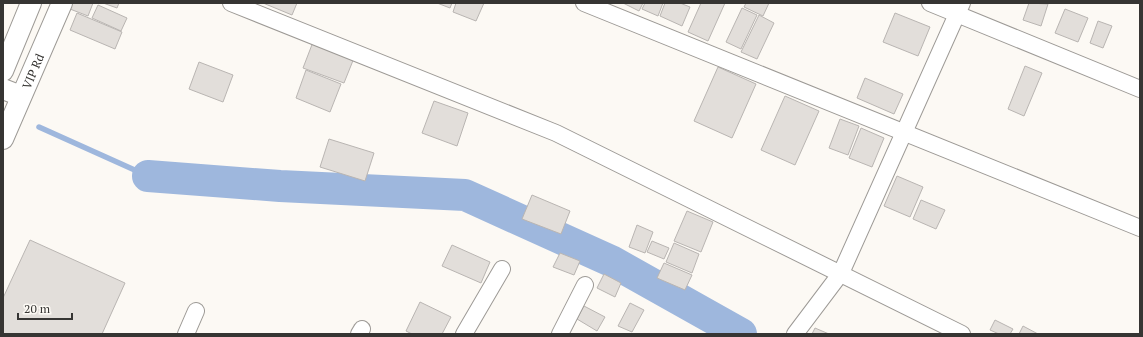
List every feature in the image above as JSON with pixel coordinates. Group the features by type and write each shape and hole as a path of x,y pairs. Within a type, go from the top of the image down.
{"street":[{"path":"3,69 31,3"},
{"name":"VIP Rd","path":"3,139 12,92 62,3"},
{"path":"231,3 556,133 962,334"},
{"path":"584,3 1140,228"},
{"path":"930,3 960,9 1140,89"},
{"path":"795,334 841,273 960,9"},
{"path":"464,334 502,269"},
{"path":"560,334 585,285"},
{"path":"186,334 196,311"}],"building":[{"path":"72,3 93,3 88,16 70,9"},
{"path":"103,3 119,3 117,8"},
{"path":"263,3 297,3 292,15"},
{"path":"437,3 452,3 450,8"},
{"path":"456,3 484,3 476,21 453,12"},
{"path":"623,3 643,3 639,11"},
{"path":"645,3 663,3 658,16 642,9"},
{"path":"665,3 680,3 690,7 682,26 660,16"},
{"path":"701,3 725,3 708,41 688,32"},
{"path":"746,3 769,3 763,16 744,7"},
{"path":"1029,3 1048,4 1041,26 1023,20"},
{"path":"98,5 127,18 121,31 92,18"},
{"path":"742,8 757,15 741,49 726,42"},
{"path":"1065,9 1088,18 1078,42 1055,33"},
{"path":"77,13 122,32 115,49 70,30"},
{"path":"895,13 930,27 918,56 883,42"},
{"path":"759,15 774,23 757,59 741,52"},
{"path":"1098,21 1112,26 1103,48 1090,43"},
{"path":"313,42 354,58 344,83 303,68"},
{"path":"199,62 233,75 223,102 189,89"},
{"path":"1025,66 1042,73 1024,116 1008,109"},
{"path":"718,67 756,84 732,138 694,121"},
{"path":"306,70 341,84 330,112 296,98"},
{"path":"865,78 903,94 894,114 857,98"},
{"path":"785,96 819,111 795,165 761,150"},
{"path":"434,101 468,113 457,146 422,133"},
{"path":"840,119 859,126 848,155 829,148"},
{"path":"861,128 884,138 872,167 849,158"},
{"path":"329,139 374,153 365,181 320,167"},
{"path":"897,176 923,187 910,217 884,206"},
{"path":"532,195 570,211 561,234 522,219"},
{"path":"921,200 945,210 936,229 913,219"},
{"path":"687,211 713,222 701,252 674,241"},
{"path":"637,225 653,232 645,253 629,247"},
{"path":"30,240 125,283 102,334 3,334 3,298"},
{"path":"652,241 669,248 664,259 647,252"},
{"path":"674,243 699,254 692,273 666,262"},
{"path":"452,245 490,262 481,283 442,266"},
{"path":"560,253 580,261 574,275 553,267"},
{"path":"664,263 692,275 685,290 657,278"},
{"path":"604,274 621,283 615,297 597,288"},
{"path":"420,302 451,317 442,334 412,334 406,331"},
{"path":"630,303 644,310 632,332 618,326"},
{"path":"584,306 605,317 597,331 577,319"},
{"path":"995,320 1013,329 1010,334 999,334 990,330"},
{"path":"1023,326 1038,334 1019,334"},
{"path":"815,328 829,334 812,334"}],"waterway":[{"path":"39,127 148,176"},
{"path":"148,176 280,186 465,195 611,261 741,334"}]}
